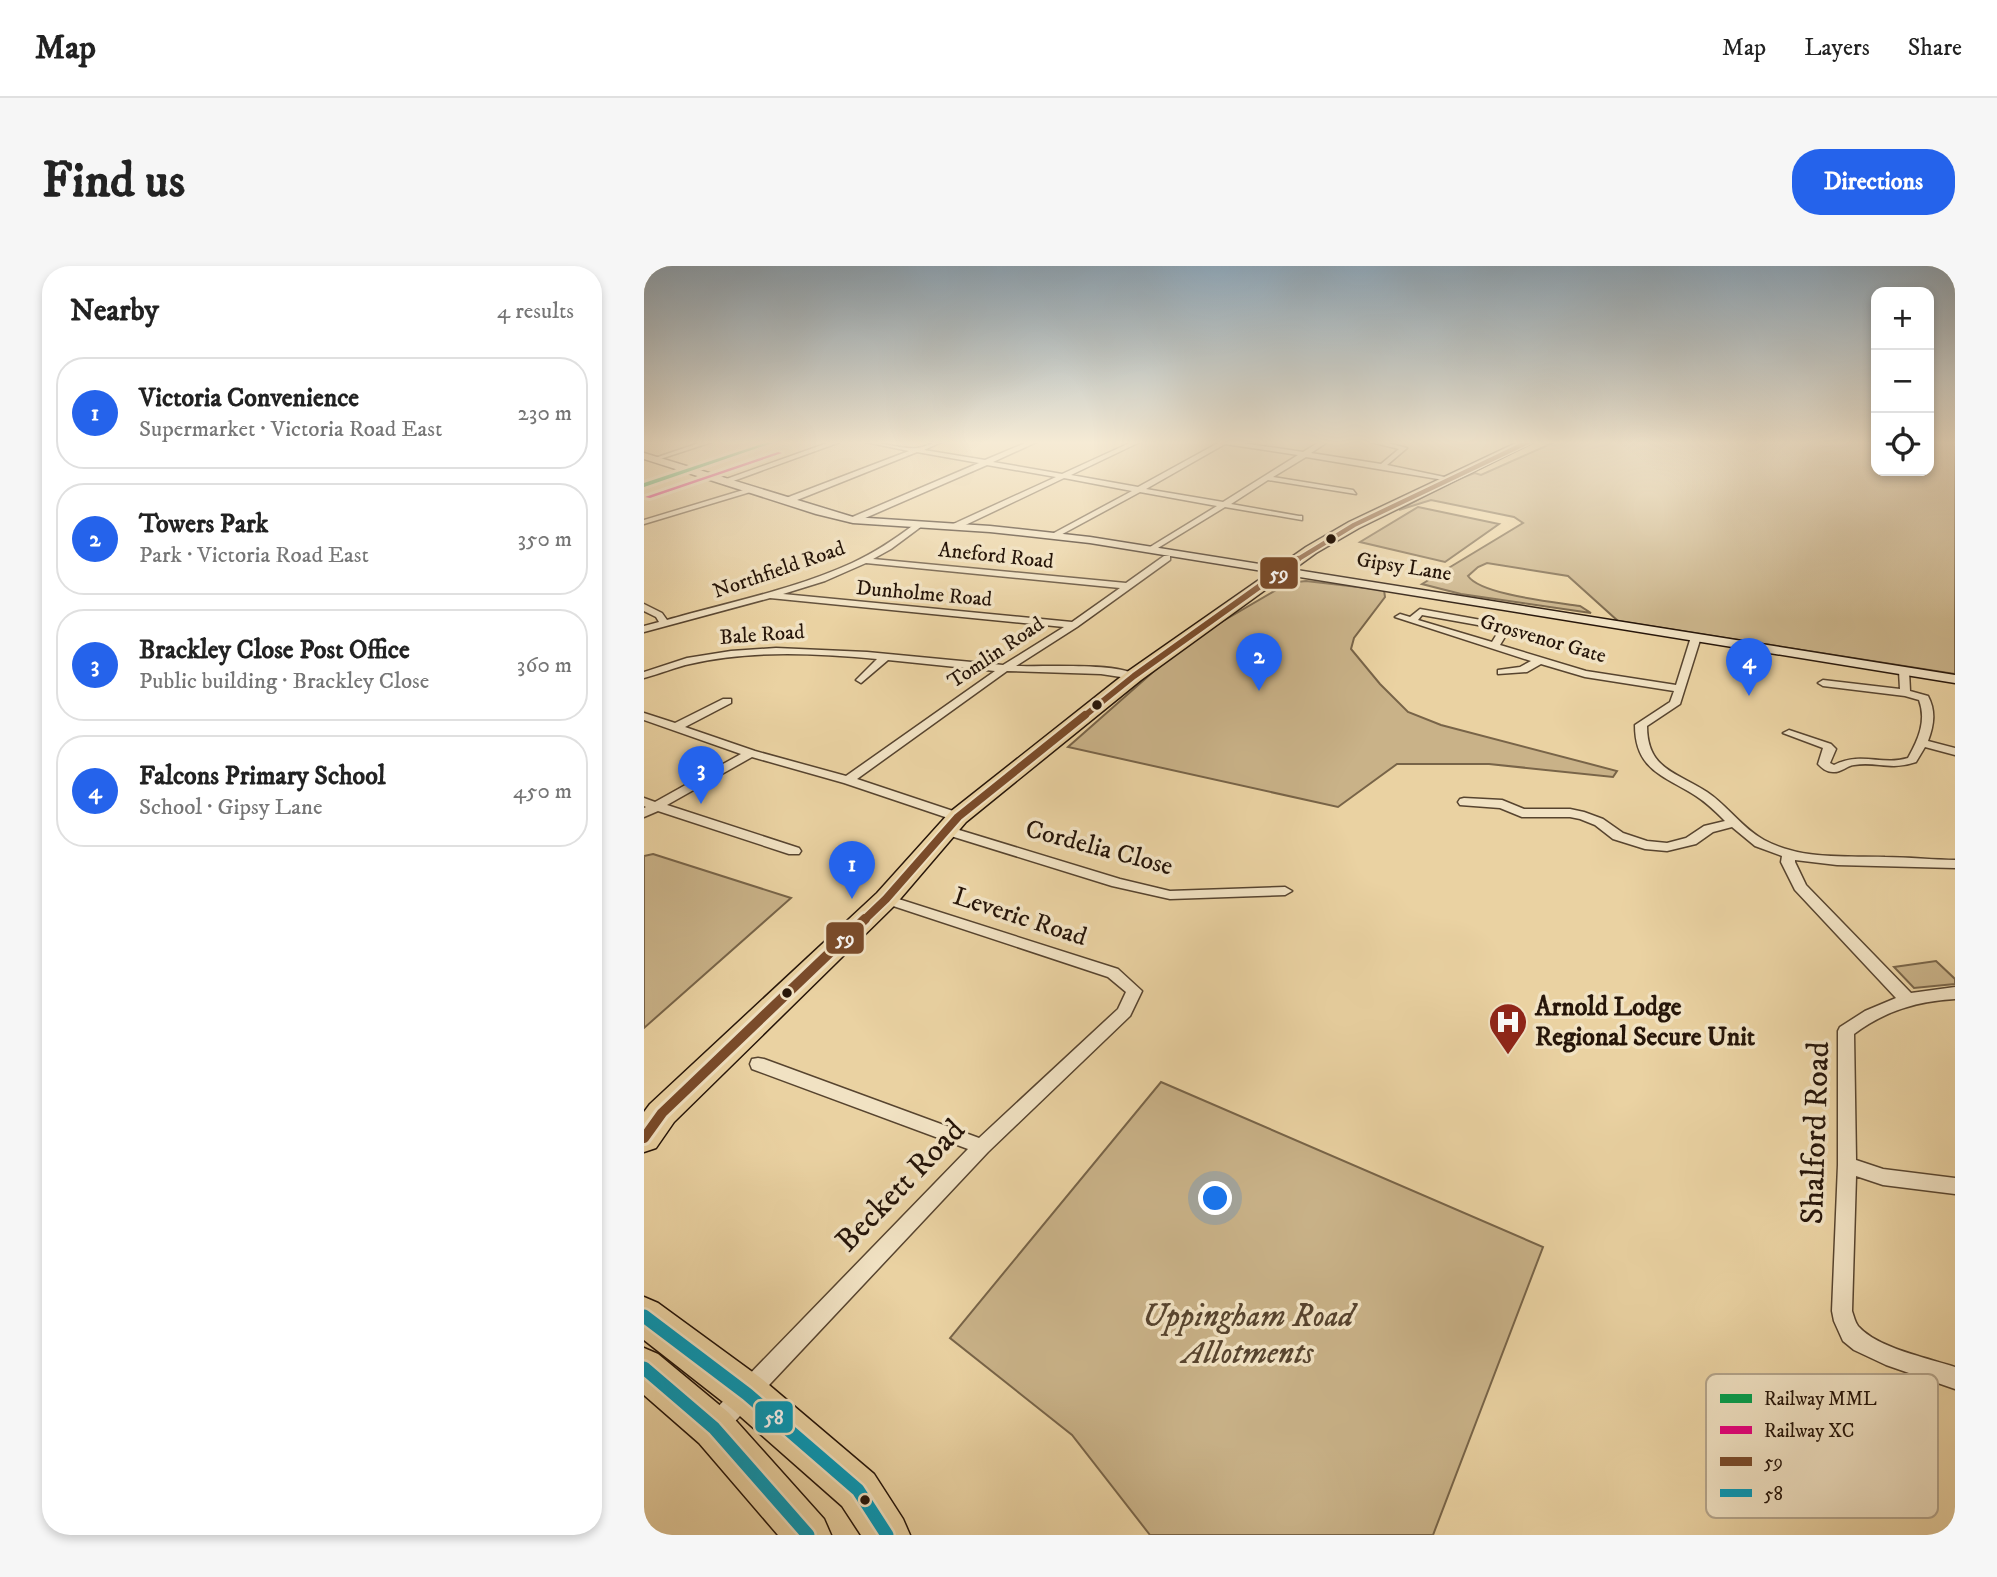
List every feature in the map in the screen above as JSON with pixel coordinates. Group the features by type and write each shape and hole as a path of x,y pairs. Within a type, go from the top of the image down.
{"highway":[{"path":"650,1126 886,899 952,823 1134,676 1282,569 1354,525 1406,500"},
{"path":"644,1316 747,1394 858,1490 887,1535"},
{"path":"644,1368 714,1428 808,1535"}],"street":[{"path":"644,522 718,500"},
{"name":"Gipsy Lane","path":"790,500 820,512 853,520 1055,536 1153,549 1955,679"},
{"path":"853,520 899,500"},
{"path":"954,527 1011,500"},
{"path":"1055,536 1119,500"},
{"path":"1194,500 1299,518"},
{"path":"1153,549 1232,500"},
{"name":"Northfield Road","path":"644,629 772,596 863,560 918,526"},
{"name":"Tomlin Road","path":"848,780 1167,558"},
{"name":"Aneford Road","path":"863,560 1126,586"},
{"name":"Dunholme Road","path":"772,596 1074,625"},
{"path":"644,607 659,615 665,623"},
{"name":"Grosvenor Gate","path":"1399,613 1585,674 1679,689"},
{"path":"1416,617 1506,627 1495,645"},
{"path":"1696,637 1675,704 1641,725 1640,737 1650,761 1661,773 1702,794 1761,844 1789,855 1867,862 1955,864"},
{"name":"Bale Road","path":"644,675 702,660 776,650 816,651 1004,669 1134,676"},
{"path":"861,680 884,658"},
{"path":"1502,672 1522,670 1541,659"},
{"path":"1904,671 1905,692"},
{"path":"1789,733 1827,746 1829,750 1824,764 1835,770 1852,761 1912,760 1922,743 1930,711 1924,698 1836,679 1823,683"},
{"path":"676,727 727,701"},
{"name":"Cordelia Close","path":"644,716 751,753 848,780 952,823 1117,883 1170,894 1285,891"},
{"path":"1922,743 1955,752"},
{"path":"644,813 751,753"},
{"path":"1464,803 1504,798 1522,813 1584,816 1599,822 1618,836 1645,845 1667,847 1691,841 1709,829 1734,823"},
{"path":"644,802 794,851"},
{"path":"1789,855 1788,862 1800,887 1906,998"},
{"name":"Leveric Road","path":"886,899 1113,973 1133,991"},
{"name":"Beckett Road","path":"714,1428 982,1147 1124,1012 1133,991"},
{"name":"Shalford Road","path":"1955,993 1906,998 1865,1017 1846,1031 1847,1165 1842,1311 1844,1323 1852,1335 1865,1345 1955,1378"},
{"path":"758,1063 982,1147"},
{"path":"1847,1165 1883,1177 1955,1186"}],"green space":[{"path":"1417,500 1430,500 1399,510"},
{"path":"1432,500 1955,500 1955,674 1618,621 1568,576 1487,563 1468,576 1476,583 1503,593 1580,606 1591,613 1461,594 1422,584 1523,523 1514,517"},
{"path":"1418,507 1499,524 1445,562 1360,542"},
{"path":"1306,581 1384,590 1385,597 1354,638 1351,649 1408,712 1441,725 1617,771 1613,777 1489,764 1397,764 1338,807 1068,747 1187,642 1288,583"},
{"path":"653,854 791,898 644,1028 644,856"},
{"path":"1936,961 1955,979 1955,984 1914,988 1894,967"},
{"name":"Uppingham Road Allotments","path":"1161,1082 1543,1247 1433,1535 1150,1535 1072,1435 950,1338"}],"transit line":[{"name":"59","path":"644,1138 662,1113 886,899 958,817 1134,676 1311,550 1354,525 1406,500"},
{"name":"58","path":"644,1316 747,1394 858,1490 887,1535"},
{"name":"58","path":"644,1368 714,1428 808,1535"}],"place":[{"name":"Towers Park","path":"1259,691"},
{"name":"Falcons Primary School","path":"1749,696"},
{"name":"Brackley Close Post Office","path":"701,804"},
{"name":"Victoria Convenience","path":"852,899"},
{"name":"Arnold Lodge Regional Secure Unit","path":"1508,1056"}]}
